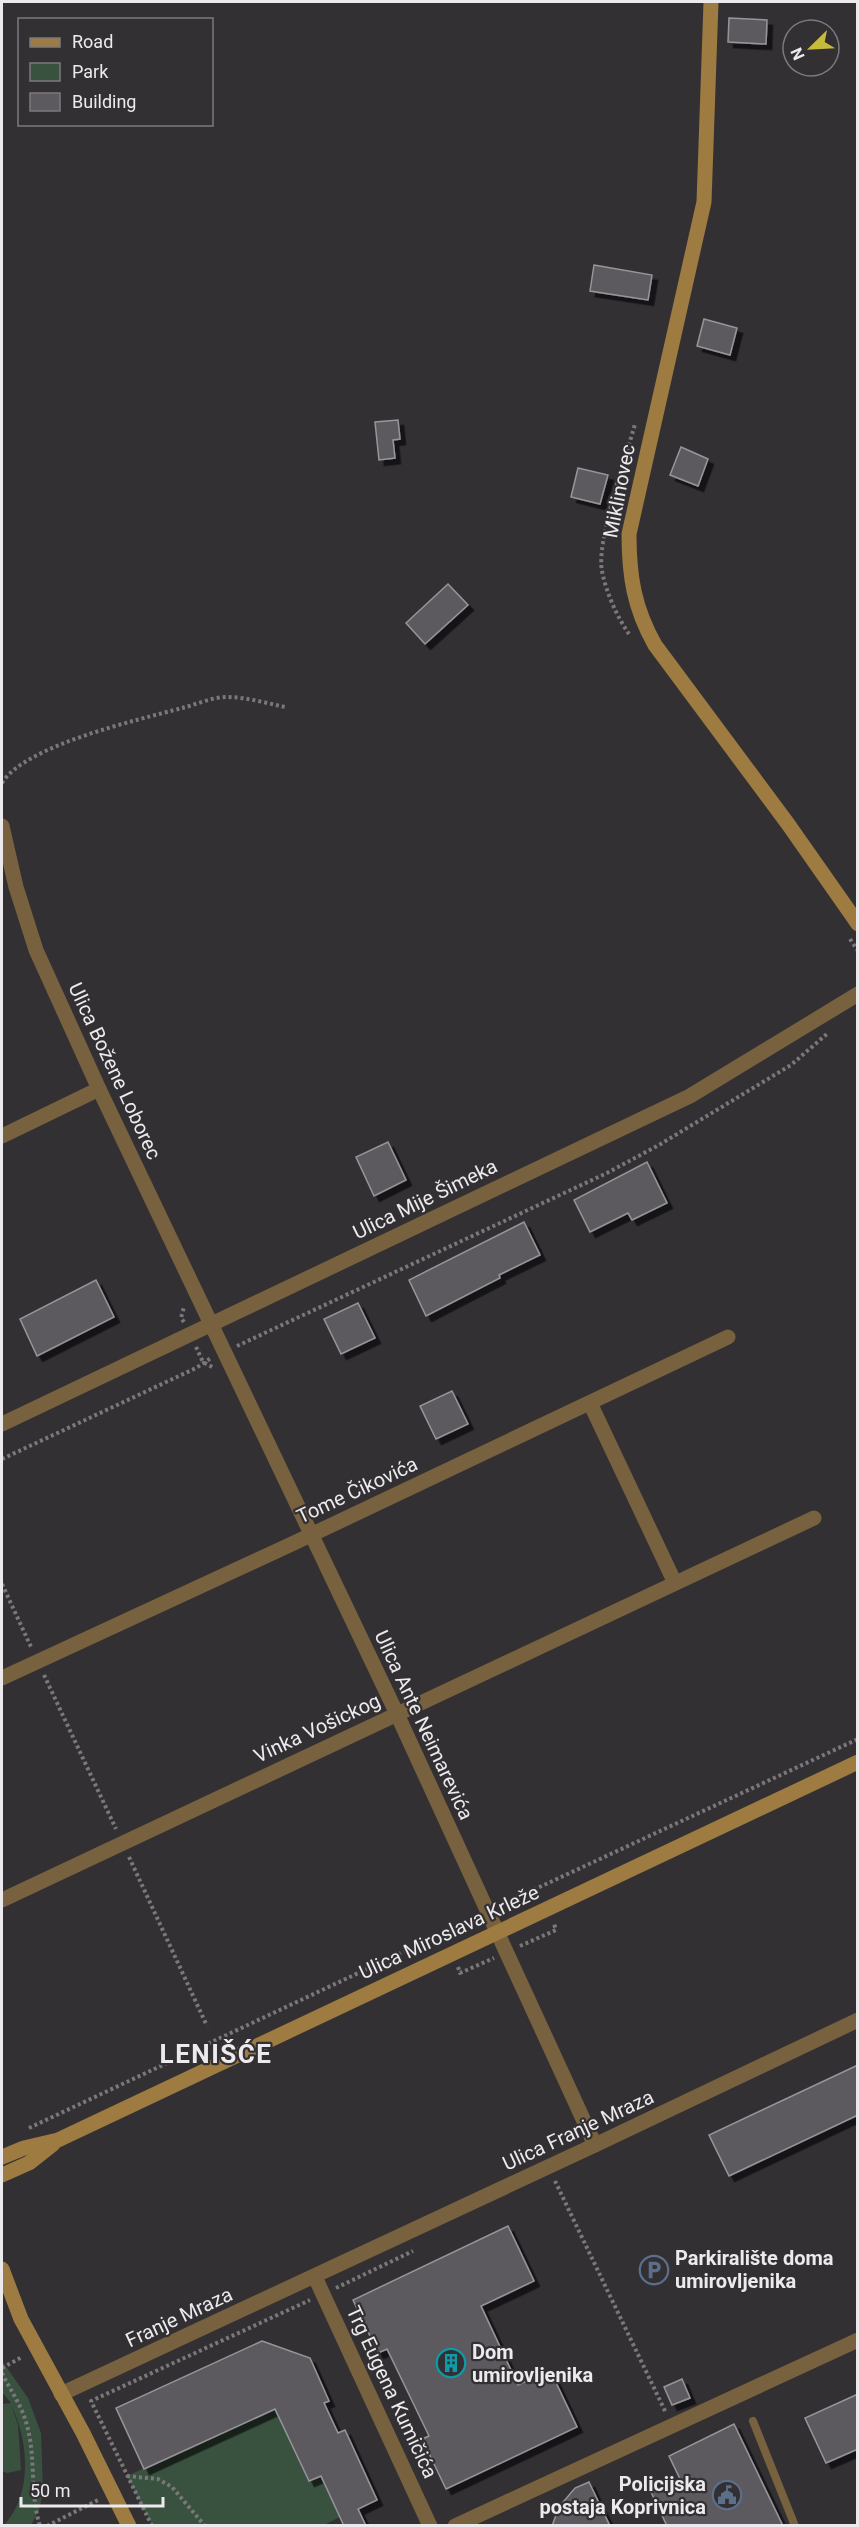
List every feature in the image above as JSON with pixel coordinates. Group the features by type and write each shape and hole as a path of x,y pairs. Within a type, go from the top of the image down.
{"street":[{"name":"Miklinovec","path":"711,2 704,202 629,534 629,568 643,623 655,645 788,824 851,928"},
{"name":"Ulica Božene Loborec","path":"2,826 16,887 36,950 99,1089 212,1325"},
{"name":"Ulica Mije Šimeka","path":"2,1424 690,1096 858,994"},
{"path":"2,1136 99,1089"},
{"name":"Ulica Ante Neimarevića","path":"212,1325 397,1714 595,2145"},
{"name":"Tome Čikovića","path":"2,1678 312,1535 728,1337"},
{"path":"590,1403 675,1583"},
{"name":"Vinka Vošickog","path":"2,1900 814,1518"},
{"name":"Ulica Miroslava Krleže","path":"2,2157 24,2148 58,2140 858,1762"},
{"name":"Ulica Franje Mraza","path":"315,2277 858,2020"},
{"name":"Ulica Miroslava Krleže","path":"2,2175 29,2163 58,2140"},
{"path":"2,2269 21,2319"},
{"name":"Franje Mraza","path":"61,2394 315,2277"},
{"name":"Trg Eugena Kumičića","path":"315,2277 430,2526"},
{"path":"2,2291 21,2319 129,2526"},
{"path":"454,2526 858,2340"}],"lane":[{"path":"753,2421 795,2526"}],"path":[{"path":"634,641 622,624 601,570 604,536 637,414"},
{"path":"2,783 7,774 29,759 61,745 133,721 224,697 243,698 285,707"},
{"path":"851,928 858,951"},
{"path":"2,1459 196,1368 225,1351 628,1162 791,1065 830,1032"},
{"path":"2,1584 38,1661"},
{"path":"22,2131 858,1739"},
{"path":"555,2181 672,2425"},
{"path":"2,2368 22,2357"},
{"path":"2,2373 25,2419 34,2466 36,2512 40,2526"},
{"path":"91,2401 152,2526"},
{"path":"127,2476 158,2479 172,2487 205,2526"},
{"path":"47,2526 98,2500"}],"green space":[{"path":"2,2361 28,2398 41,2433 43,2492 39,2510 31,2525 4,2525 20,2498 25,2467 22,2435 11,2405 18,2425 21,2470 7,2473 2,2471 2,2404 11,2403 2,2392"},
{"path":"275,2409 308,2481 321,2476 340,2517 322,2526 152,2525 127,2476"}],"building":[{"path":"729,18 767,20 766,44 728,42"},
{"path":"594,265 652,275 648,300 590,291"},
{"path":"704,319 737,328 730,355 697,346"},
{"path":"398,420 400,439 393,440 395,458 379,460 375,422"},
{"path":"681,447 708,459 698,486 670,475"},
{"path":"578,468 608,475 600,504 571,497"},
{"path":"448,584 468,605 425,644 406,623"},
{"path":"388,1142 406,1180 374,1196 356,1157"},
{"path":"647,1162 667,1203 632,1220 628,1213 590,1232 574,1200"},
{"path":"524,1222 540,1255 426,1316 409,1280"},
{"path":"96,1280 114,1317 37,1356 20,1319"},
{"path":"358,1303 375,1338 341,1354 324,1319"},
{"path":"452,1391 468,1424 436,1439 420,1406"},
{"path":"858,2065 858,2115 729,2176 709,2135"},
{"name":"Dom umirovljenika","path":"508,2226 534,2281 481,2306 518,2385 550,2370 577,2427 446,2489 422,2439 429,2436 387,2349 378,2353 353,2300"},
{"path":"262,2341 310,2358 329,2401 324,2403 338,2433 345,2430 377,2500 358,2509 366,2526 344,2526 321,2476 309,2481 275,2409 144,2469 116,2408"},
{"path":"682,2379 690,2398 672,2405 664,2387"},
{"path":"858,2394 858,2449 826,2463 805,2418"},
{"path":"734,2424 783,2526 667,2526 651,2492 680,2479 669,2456"},
{"path":"589,2482 610,2526 552,2526 559,2507 575,2488"}],"place":[{"name":"Parkiralište doma umirovljenika","path":"654,2270"},
{"name":"Dom umirovljenika","path":"451,2363"},
{"name":"Policijska postaja Koprivnica","path":"727,2495"}],"district":[{"name":"LENIŠĆE","path":"216,2054"}]}
